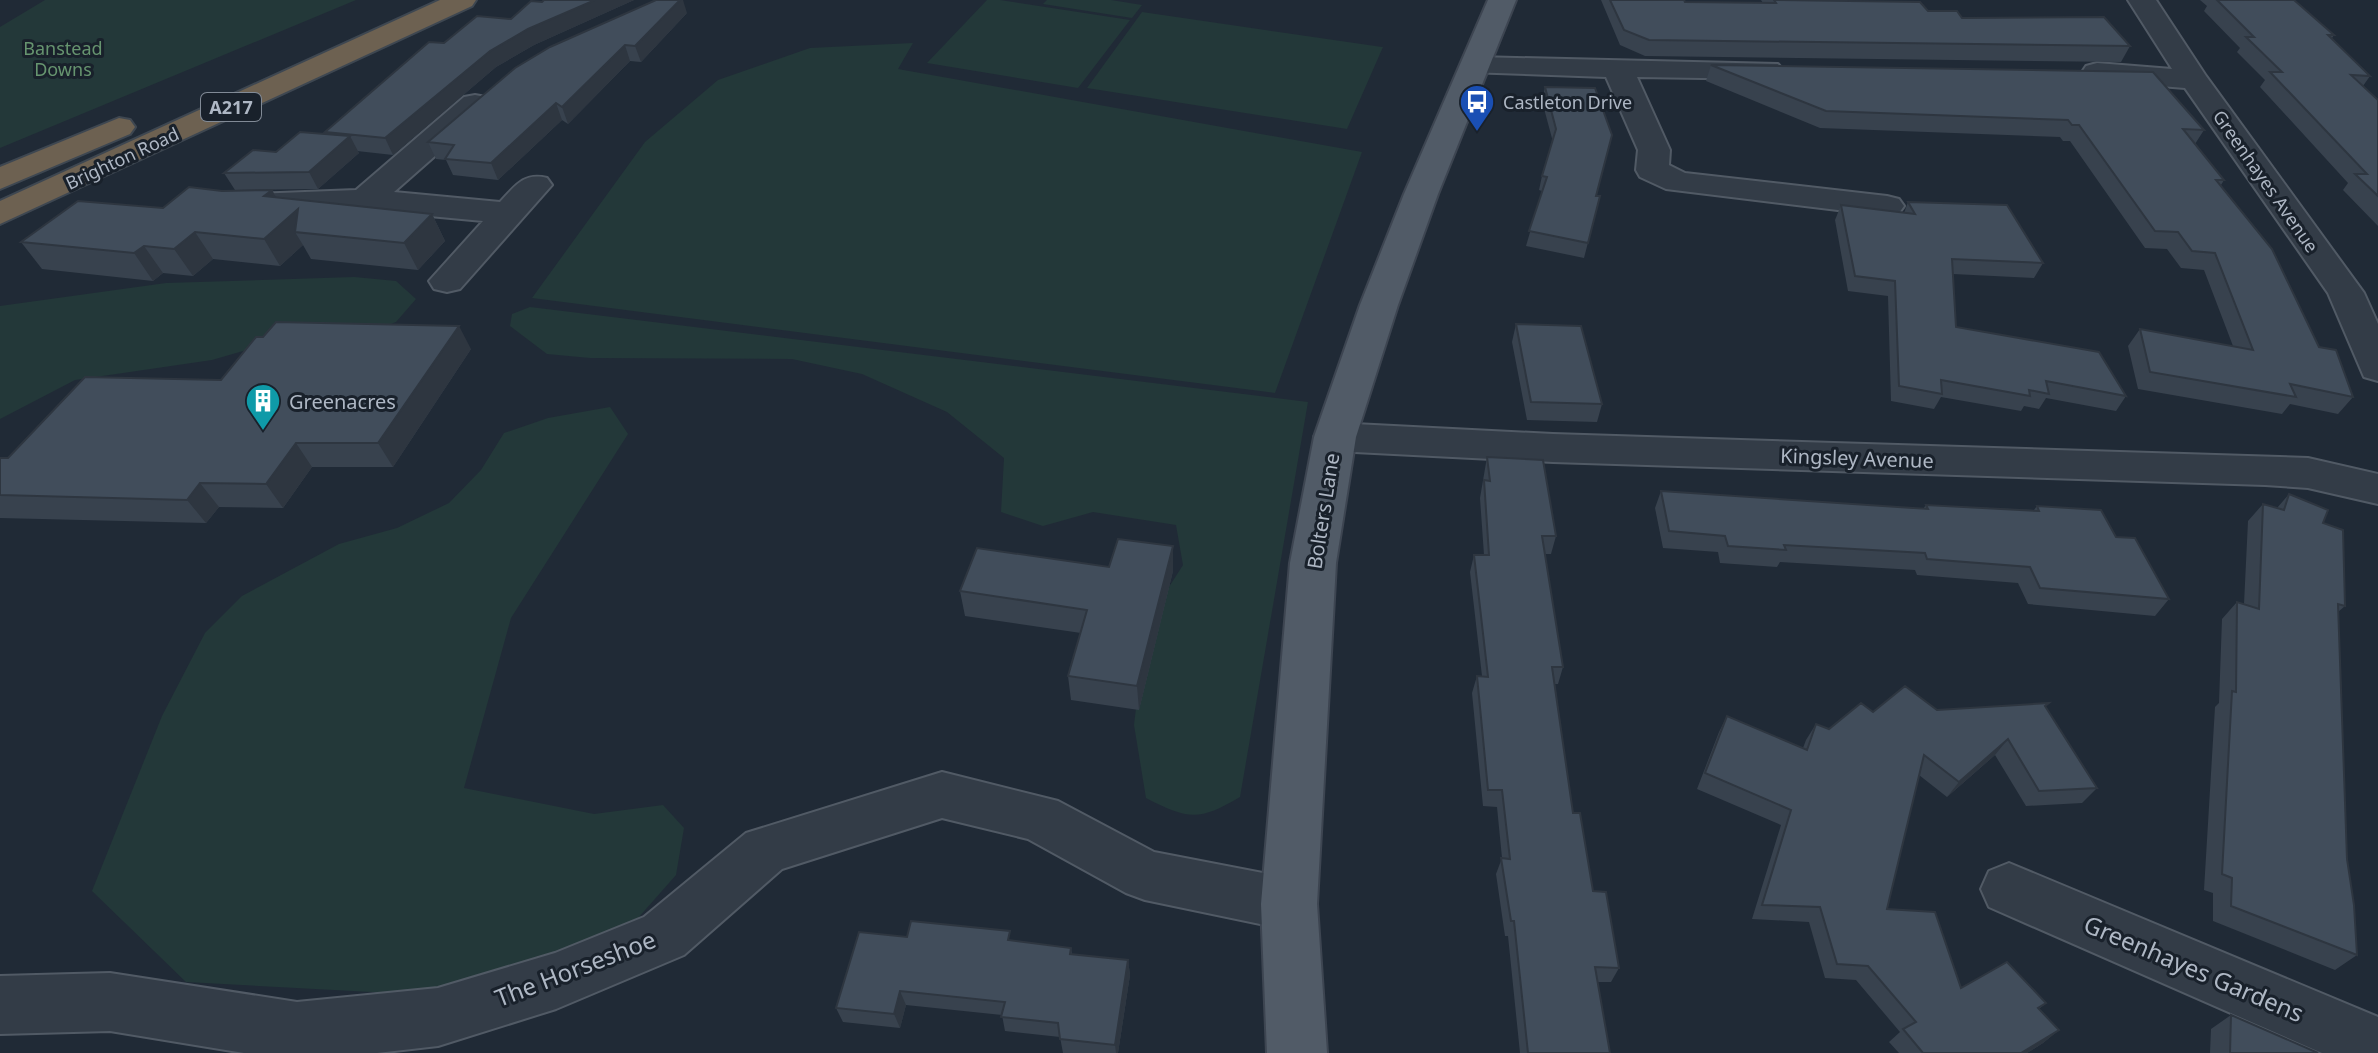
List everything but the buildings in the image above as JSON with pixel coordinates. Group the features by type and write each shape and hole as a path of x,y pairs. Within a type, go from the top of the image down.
{"highway":[{"name":"Brighton Road","path":"0,179 406,0"},
{"name":"Brighton Road","path":"0,214 462,0"}],"main road":[{"name":"Bolters Lane","path":"1297,1053 1289,904 1313,563 1335,437 1379,305 1421,194 1502,0"}],"street":[{"name":"Greenhayes Avenue","path":"2142,0 2194,80 2346,293 2378,368"},
{"path":"1477,66 1792,70"},
{"path":"1618,69 1654,150 1652,170 1661,177 1678,182 1887,206"},
{"path":"2062,72 2123,73 2194,80"},
{"path":"365,200 498,85"},
{"path":"447,281 535,185"},
{"path":"222,202 275,205 365,200 509,213"},
{"name":"Kingsley Avenue","path":"1335,437 1569,449 2265,470 2308,473 2378,489"},
{"name":"The Horseshoe","path":"0,1005 110,1002 297,1032 438,1017 556,981 664,936 765,850 942,795 1039,818 1145,875 1289,904"},
{"name":"Greenhayes Gardens","path":"2009,889 2378,1047"}],"green space":[{"name":"Banstead Downs","path":"45,0 356,0 0,148 0,27"},
{"path":"987,0 1130,20 1078,88 927,63"},
{"path":"1047,0 1111,0 1142,5 1132,18 1043,4"},
{"path":"1142,12 1383,47 1347,129 1087,88"},
{"path":"913,43 898,69 1362,152 1275,393 532,298 645,142 718,80 810,48"},
{"path":"354,277 396,281 416,299 396,322 358,336 299,335 212,360 75,380 0,419 0,306 166,283"},
{"path":"530,307 1308,402 1240,797 1204,814 1194,815 1146,798 1134,725 1146,623 1183,565 1176,525 1093,512 1043,526 1001,512 1004,458 947,412 862,374 792,359 590,358 547,354 510,326 512,314"},
{"path":"610,407 628,434 511,618 464,788 594,814 663,805 684,828 676,875 631,926 428,995 186,982 92,891 162,716 205,633 242,596 339,544 397,528 449,503 481,470 504,433 548,418"}],"place":[{"name":"Castleton Drive","path":"1477,133"},
{"name":"Greenacres","path":"263,432"}]}
